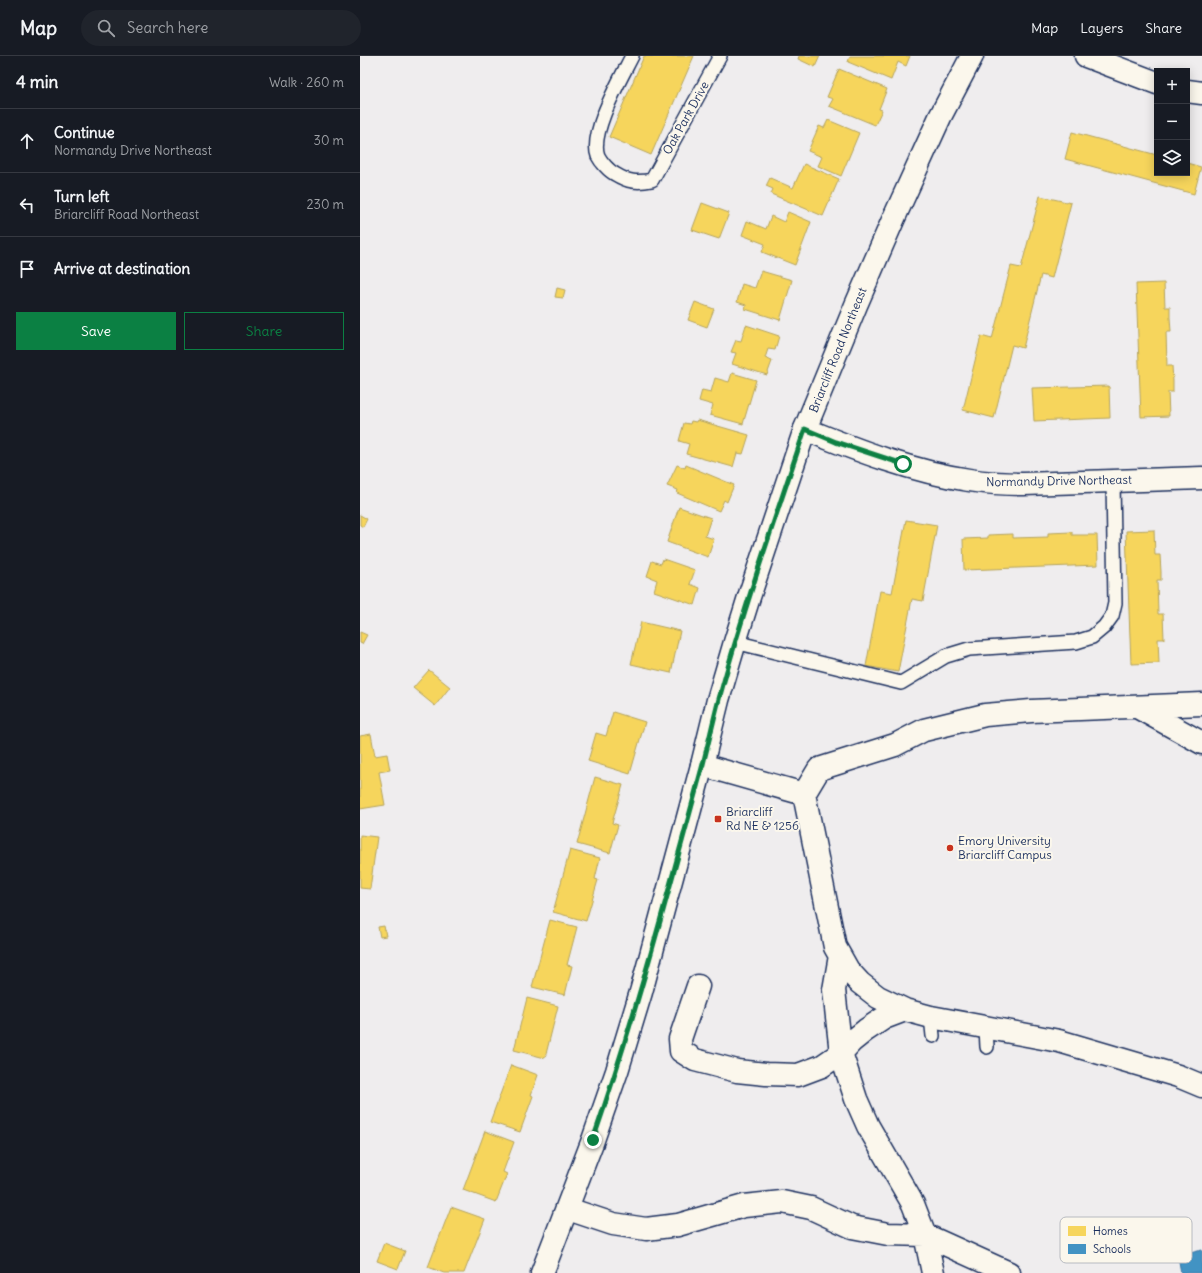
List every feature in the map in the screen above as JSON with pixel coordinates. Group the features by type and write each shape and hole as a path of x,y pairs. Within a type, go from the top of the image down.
{"street":[{"name":"Briarcliff Road Northeast","path":"542,1273 596,1133 634,1014 702,765 718,700 749,597 805,429 893,220 940,117 972,56"},
{"path":"1086,56 1154,82"},
{"path":"1190,91 1202,93"},
{"name":"Normandy Drive Northeast","path":"805,429 849,446 944,476 996,484 1202,478"},
{"path":"1202,704 1031,711 985,715 952,722 924,730 895,745 819,769 804,794 835,947 848,970 860,983 878,997 905,1010 932,1027 986,1037 1059,1041 1178,1076 1202,1086"},
{"path":"1137,707 1202,743"},
{"path":"702,765 804,794"},
{"path":"840,956 834,990 841,1054 856,1099 868,1126 913,1204 925,1235 933,1273"},
{"path":"698,986 680,1039 681,1051 695,1060 737,1070 766,1074 798,1074 822,1066 841,1054 851,1042 866,1030 884,1018 905,1010"},
{"path":"568,1208 613,1224 646,1229 678,1225 744,1206 782,1202 811,1208 852,1227 888,1234 925,1235 1009,1273"}],"lane":[{"name":"Oak Park Drive","path":"632,56 604,115 596,139 598,156 611,172 624,180 639,183 652,180 720,56"},
{"path":"735,642 901,683 946,656 969,649 1076,642 1092,637 1104,627 1112,616 1116,603 1113,481"}],"building: Homes":[{"path":"644,56 694,56 651,155 609,137"},
{"path":"799,56 820,56 815,67 798,59"},
{"path":"850,56 910,56 906,66 898,62 891,80 848,62"},
{"path":"839,69 887,89 879,109 882,110 875,125 829,106 833,99 827,97"},
{"path":"828,120 859,133 841,176 818,166 822,157 808,151 819,126 824,128"},
{"path":"1072,132 1154,154 1154,176 1190,176 1190,164 1201,167 1194,194 1065,159"},
{"path":"804,164 839,179 823,216 771,194 773,189 766,186 770,178 793,188"},
{"path":"1040,196 1071,203 1052,278 1041,275 1023,348 1012,345 994,418 963,410 981,336 992,339 1011,266 1021,268"},
{"path":"702,203 729,213 719,239 692,230"},
{"path":"788,212 811,222 795,265 762,252 765,244 742,235 747,221 766,229 771,216 784,222"},
{"path":"761,271 792,280 780,320 745,309 746,305 737,302 742,284 755,288"},
{"path":"1164,283 1165,307 1170,307 1171,332 1166,332 1167,366 1172,366 1173,381 1173,392 1168,392 1169,416 1141,417 1136,284"},
{"path":"557,288 565,290 563,298 555,297"},
{"path":"695,302 714,309 707,327 688,320"},
{"path":"746,325 779,336 775,350 768,349 765,358 772,361 767,375 732,364 736,353 731,352 736,340 741,341"},
{"path":"732,373 756,380 743,424 710,415 713,405 699,401 702,390 711,392 715,378 729,382"},
{"path":"1109,386 1110,418 1034,421 1032,388"},
{"path":"697,420 749,435 743,454 737,453 733,467 686,454 689,444 679,441 684,423 690,424 691,421 696,422"},
{"path":"677,465 685,468 686,465 734,485 727,502 724,500 719,511 677,493 678,490 667,486"},
{"path":"679,507 711,518 705,536 714,539 708,557 667,542"},
{"path":"360,515 367,519 363,527 360,525"},
{"path":"906,520 937,525 923,601 912,599 898,672 866,666 880,591 892,593"},
{"path":"1154,530 1155,555 1160,555 1161,572 1161,580 1157,580 1158,614 1163,614 1164,639 1158,639 1159,663 1131,664 1126,531"},
{"path":"1072,532 1072,535 1097,535 1098,565 964,570 963,539 988,538 988,535 1013,534 1013,538 1048,537 1048,533"},
{"path":"663,559 695,570 690,584 700,588 695,605 654,591 657,580 647,576 652,561 661,564"},
{"path":"641,622 680,631 671,673 631,664"},
{"path":"360,632 367,635 362,644 360,643"},
{"path":"429,670 450,687 435,706 413,688"},
{"path":"613,712 645,722 630,774 588,761 596,733 606,736"},
{"path":"371,734 375,756 387,754 390,770 379,772 385,805 360,809 360,736"},
{"path":"595,777 623,785 612,823 618,825 610,853 577,844"},
{"path":"360,835 377,837 370,889 360,888"},
{"path":"570,850 600,858 595,879 598,880 586,921 553,912"},
{"path":"550,920 577,927 567,965 572,966 565,995 532,987"},
{"path":"384,926 386,936 380,937 378,927"},
{"path":"527,998 558,1006 545,1058 514,1050"},
{"path":"511,1065 538,1075 531,1095 533,1096 520,1132 490,1122"},
{"path":"485,1131 514,1142 503,1172 507,1174 496,1202 463,1190"},
{"path":"451,1207 485,1219 464,1273 444,1273 428,1267"},
{"path":"384,1243 405,1251 398,1269 377,1261"}],"building: Schools":[{"path":"1202,1250 1202,1273 1181,1273 1179,1263 1192,1263 1192,1252"}],"place":[{"name":"Briarcliff Rd NE & 1256","path":"718,819"},
{"name":"Emory University Briarcliff Campus","path":"950,848"}],"route":[{"path":"593,1140 617,1072 641,992 718,700 749,597 805,429 836,442 903,464"}]}
